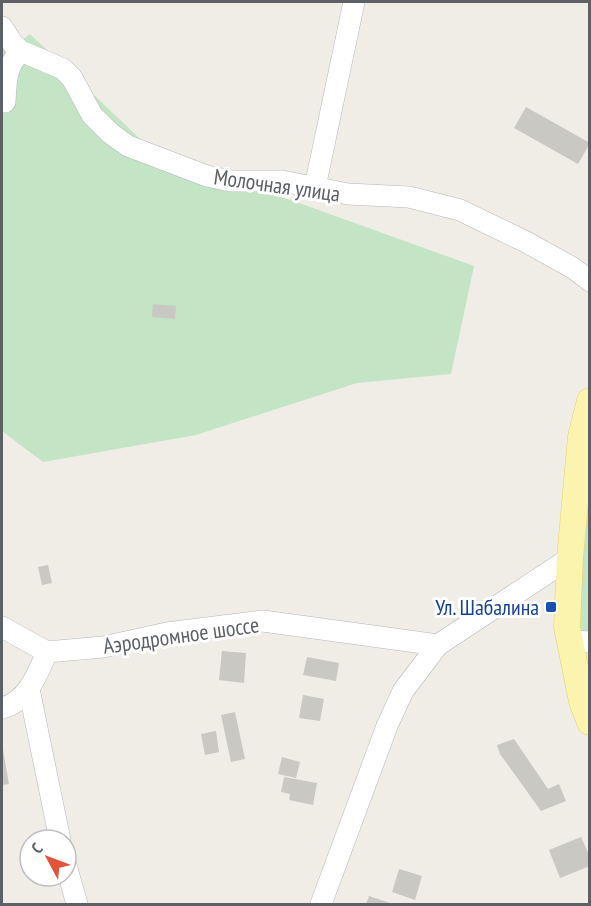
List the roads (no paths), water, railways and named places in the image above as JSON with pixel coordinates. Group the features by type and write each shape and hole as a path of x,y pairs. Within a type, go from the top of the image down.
{"main road":[{"path":"590,401 581,437 570,558 567,627 580,642 582,701 590,722"}],"street":[{"path":"315,187 354,2"},
{"name":"Молочная улица","path":"2,27 13,44 21,51 63,69 72,78 92,115 110,133 128,146 207,176 231,181 282,180 348,194 409,197 460,210 526,242 573,268 590,281"},
{"path":"5,102 7,71 12,60 21,51"},
{"path":"321,904 387,726 403,691 438,645 570,558"},
{"name":"Аэродромное шоссе","path":"47,652 103,647 167,633 263,621 438,645"},
{"path":"2,627 47,652 33,685 12,705 2,708"},
{"path":"29,689 58,828"},
{"path":"72,888 77,904"}],"place":[{"name":"Ул. Шабалина","path":"551,607"}]}
